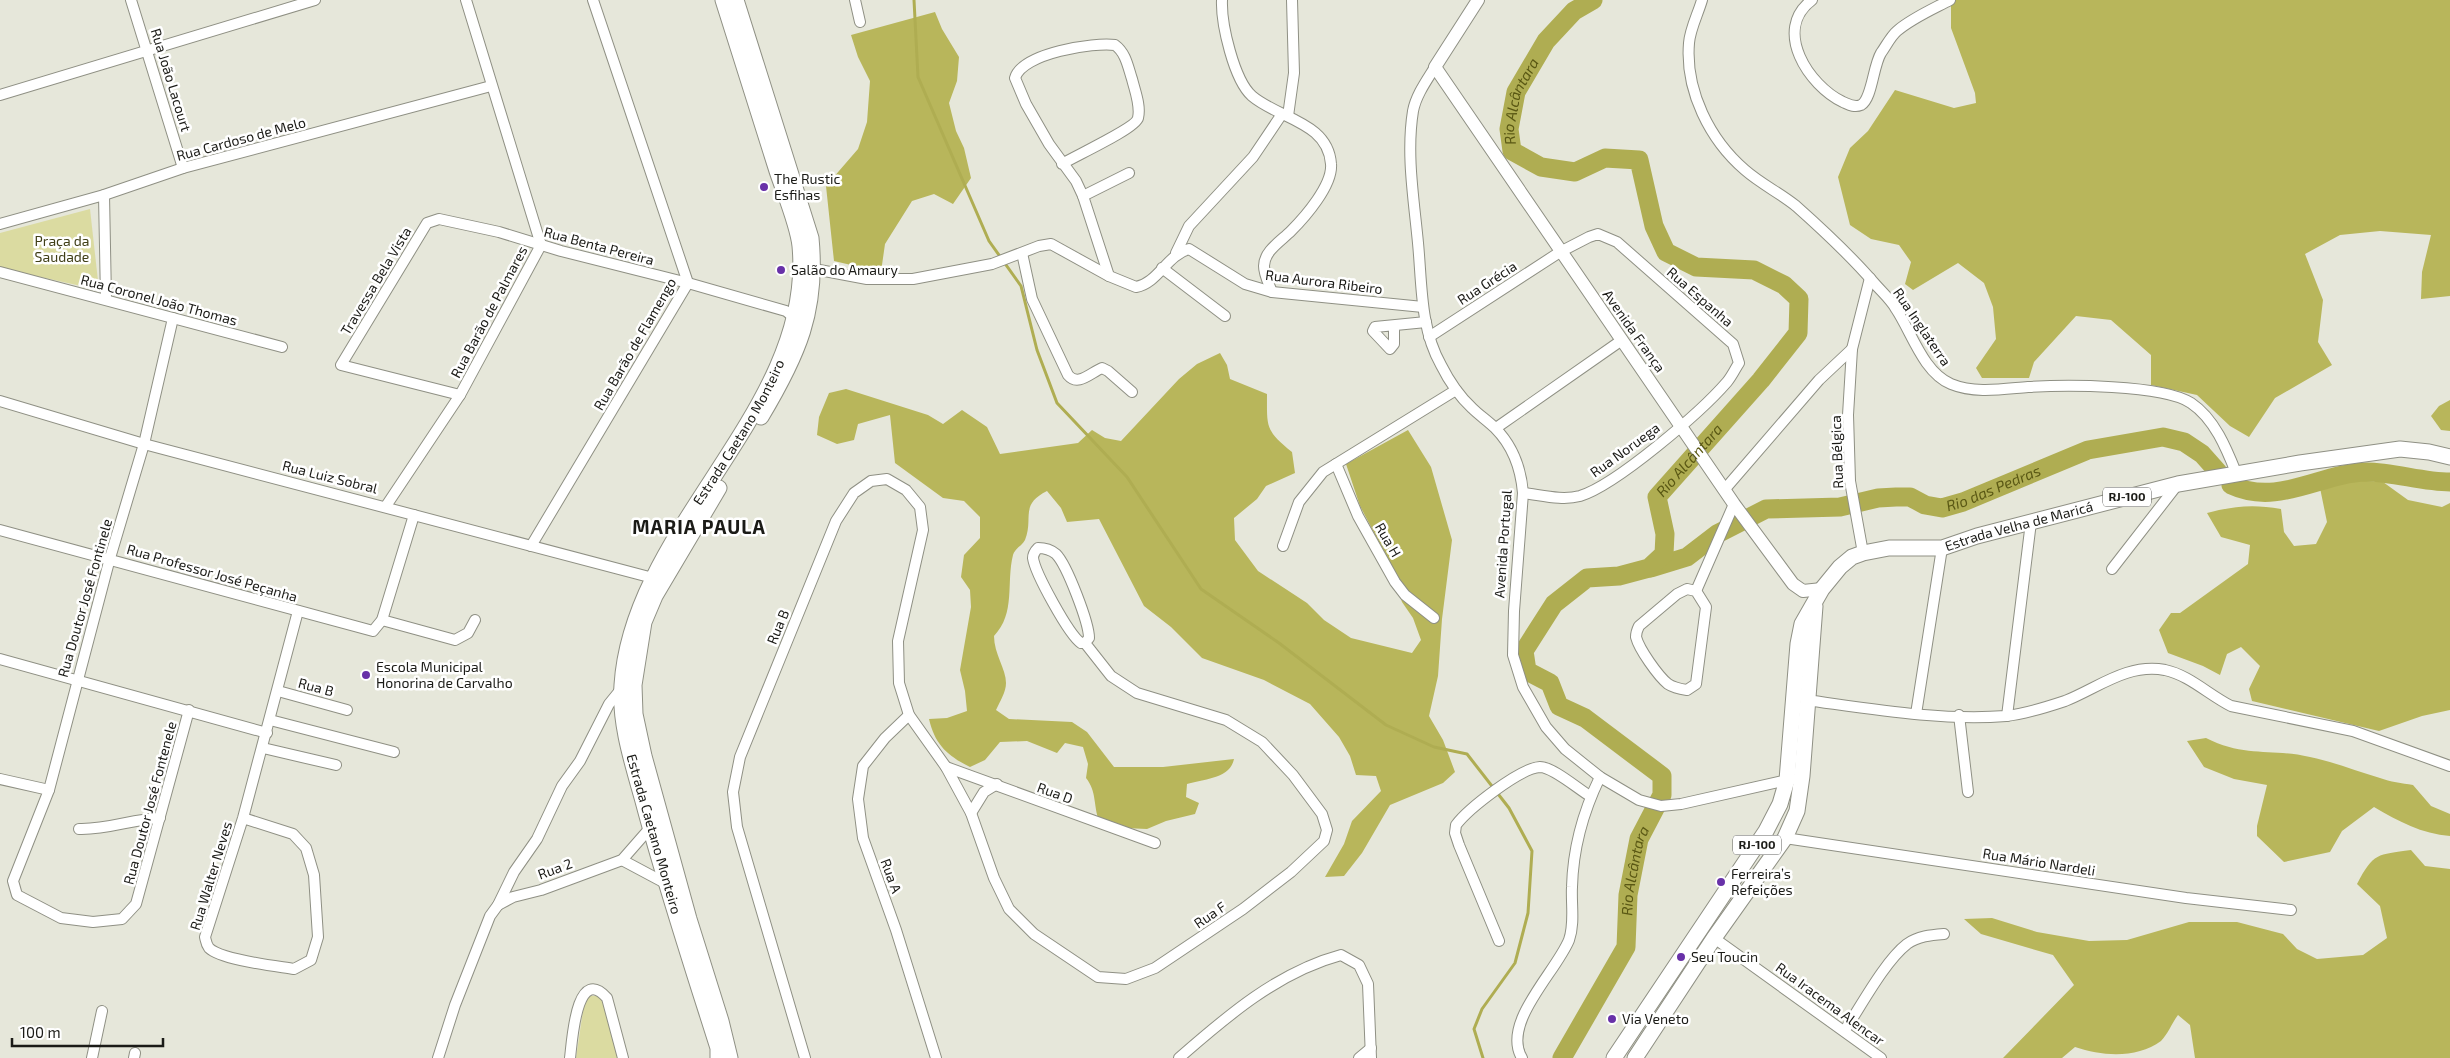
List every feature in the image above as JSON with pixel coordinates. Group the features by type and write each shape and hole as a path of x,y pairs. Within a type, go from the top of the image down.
{"main road":[{"name":"Estrada Caetano Monteiro","path":"718,1058 718,1048 650,828 625,724 622,688 626,646 640,602 770,380 794,317 800,288 800,244 723,0"},
{"name":"Estrada Caetano Monteiro","path":"730,1058 721,1021 688,919 646,764 635,714 634,685 644,622 655,596 785,377 804,328 813,290 814,269 811,238 736,0"},
{"name":"Estrada Velha de Maricá","path":"1635,1058 1714,938 1785,838 1796,810 1794,778 1800,632 1819,595 1840,567 1852,557 1863,552 1889,548 1942,548 2031,522 2178,484 2300,463 2400,450 2430,452 2450,457"},
{"name":"Estrada Velha de Maricá","path":"1614,1058 1766,832 1794,778 1819,595"}],"street":[{"name":"Rua João Lacourt","path":"132,0 183,168"},
{"path":"0,95 315,0"},
{"name":"Rua Barão de Palmares","path":"386,506 460,395 541,245 466,0"},
{"name":"Rua Barão de Flamengo","path":"531,546 688,283 593,0"},
{"path":"855,0 860,22"},
{"path":"1222,0 1223,15 1234,68 1242,84 1252,95 1285,115 1303,123 1321,136 1329,149 1332,166 1326,185 1309,210 1267,255 1264,266 1272,292"},
{"path":"814,269 866,279 913,279 992,264 1039,246 1051,244 1109,276 1136,287 1145,284 1176,253 1189,226 1253,157 1285,115 1294,74 1292,0"},
{"name":"Avenida Portugal","path":"1478,0 1424,85 1414,108 1412,174 1423,307 1429,337 1440,364 1456,390 1471,408 1496,428 1510,448 1521,475 1523,493 1514,610 1513,655 1523,687 1546,727 1565,749 1600,777 1639,800 1661,806 1681,804 1794,778"},
{"name":"Rua Inglaterra","path":"1702,0 1689,43 1692,86 1704,117 1717,141 1747,172 1794,205 1870,278 1894,306 1923,357 1936,375 1951,384 1976,390 2067,384 2164,394 2190,403 2209,421 2225,444 2237,475"},
{"path":"1812,0 1800,13 1795,29 1801,62 1813,80 1826,92 1853,106 1861,105 1867,99 1880,54 1897,31 1950,0"},
{"path":"1062,164 1127,130 1136,122 1139,111 1135,89 1125,56 1115,45 1091,44 1058,51 1034,61 1016,74 1018,87 1026,104 1062,164 1076,181 1084,196 1109,276"},
{"name":"Avenida França","path":"1435,67 1560,252 1691,438 1734,504 1793,584 1803,591 1819,595"},
{"name":"Rua Cardoso de Melo","path":"0,224 104,195 183,168 491,86"},
{"path":"1084,196 1129,172"},
{"path":"104,195 106,299"},
{"name":"Rua Benta Pereira","path":"439,219 499,232 786,311 804,328"},
{"name":"Travessa Bela Vista","path":"439,219 427,223 341,365 460,395"},
{"name":"Rua Espanha","path":"1560,252 1589,236 1598,234 1609,237 1733,344 1739,363 1727,381 1682,426"},
{"name":"Rua Aurora Ribeiro","path":"1176,253 1189,249 1245,284 1272,292 1423,307"},
{"name":"Rua Grécia","path":"1429,337 1560,252"},
{"path":"1022,253 1032,300 1068,375 1072,380 1078,381 1102,368 1108,370 1132,392"},
{"path":"1162,268 1225,316"},
{"name":"Rua Coronel João Thomas","path":"0,272 282,347"},
{"name":"Rua Bélgica","path":"1863,552 1850,481 1848,415 1852,349 1870,278"},
{"name":"Rua Doutor José Fontinele","path":"136,904 122,919 93,922 60,918 17,894 12,881 48,790 110,558 144,444 173,318"},
{"path":"1394,326 1426,322"},
{"path":"1496,428 1622,340"},
{"path":"1725,489 1819,380 1852,349"},
{"path":"1283,546 1298,502 1312,482 1323,472 1456,390"},
{"name":"Rua Luiz Sobral","path":"0,401 144,444 386,506 653,578"},
{"name":"Rua Noruega","path":"1523,493 1558,498 1579,496 1601,486 1682,426"},
{"name":"Rua H","path":"1336,464 1358,516 1395,582 1405,595 1434,618"},
{"name":"Rua B","path":"805,1058 737,827 733,792 740,757 836,521 854,493 871,481 887,479 906,490 920,507 923,530 898,641 898,683 909,715"},
{"path":"2112,569 2178,484"},
{"path":"1696,591 1734,504"},
{"path":"414,515 382,620 455,640 468,634 475,620"},
{"path":"2007,716 2031,522"},
{"name":"Rua Professor José Peçanha","path":"0,530 110,558 368,631 374,631 382,620"},
{"name":"Rua F","path":"909,715 946,767 971,813 994,878 1009,908 1034,934 1098,977 1126,979 1156,968 1243,909 1291,872 1324,841 1327,830 1322,814 1293,775 1262,742 1226,720 1137,693 1111,676 1085,643 1075,639 1069,631 1042,580 1033,558 1034,552 1038,548 1046,548 1055,553 1062,563 1087,626 1089,638 1085,643"},
{"path":"1916,714 1942,548"},
{"path":"1687,589 1696,591 1706,607 1696,684 1686,690 1677,689 1662,678 1650,662 1636,639 1636,633 1639,626 1676,594 1687,589"},
{"name":"Rua Walter Neves","path":"243,818 293,834 306,848 314,874 318,937 311,960 294,969 232,958 210,949 205,937 263,748 298,611"},
{"path":"0,659 267,733"},
{"path":"1806,700 1916,714 2007,716 2066,700 2122,674 2141,669 2165,670 2185,678 2231,706 2353,731 2450,766"},
{"path":"438,1058 462,987 490,916 498,905 514,872 540,833 562,786 583,755 609,704 622,688"},
{"name":"Rua B","path":"278,691 347,710"},
{"name":"Rua Doutor José Fontenele","path":"136,904 189,710"},
{"name":"Rua A","path":"909,715 885,738 863,766 858,799 863,838 896,930 936,1058"},
{"path":"1959,716 1968,792"},
{"path":"270,720 394,752"},
{"path":"263,748 336,765"},
{"name":"Rua D","path":"946,767 1155,843"},
{"path":"1499,941 1455,833 1456,825 1489,796 1530,770 1541,767 1552,770 1590,796"},
{"path":"1522,1058 1516,1038 1520,1022 1558,962 1570,938 1575,850 1581,821 1590,796 1600,777"},
{"path":"0,779 48,790"},
{"path":"971,813 984,792 997,784"},
{"path":"79,829 99,830 138,819 160,818"},
{"name":"Rua 2","path":"498,905 513,897 542,890 622,860 650,828"},
{"name":"Rua Mário Nardeli","path":"1785,838 2186,898 2291,910"},
{"path":"622,860 667,884"},
{"path":"1845,1030 1893,959 1907,943 1923,936 1944,934"},
{"name":"Rua Iracema Alencar","path":"1714,938 1845,1030 1881,1058"},
{"path":"1178,1058 1254,996 1318,961 1341,955 1359,965 1368,984 1371,1053 1358,1058"},
{"path":"570,1058 578,1002 584,994 594,990 607,998 624,1058"},
{"path":"92,1058 102,1011"}],"green space":[{"name":"Praça da Saudade","path":"90,209 99,290 0,268 0,233"},
{"path":"590,996 597,996 602,1000 618,1058 576,1058 584,1004"}],"shaded area":[{"path":"1951,0 2450,0 2450,296 2421,299 2422,272 2431,235 2380,231 2340,235 2305,254 2323,300 2318,342 2332,365 2275,398 2249,437 2230,426 2197,395 2151,385 2151,355 2111,320 2076,316 2034,362 2029,378 1982,378 1976,368 1996,339 1993,307 1984,283 1958,263 1913,290 1905,284 1911,262 1899,245 1871,239 1850,225 1838,177 1850,148 1868,131 1895,90 1954,108 1976,103 1975,93 1951,28"},
{"path":"935,12 942,29 959,57 957,81 949,103 956,131 964,148 971,178 953,204 934,194 912,201 885,244 881,272 834,261 826,186 858,149 867,122 870,81 858,57 851,35"},
{"path":"1220,353 1227,365 1230,379 1267,394 1269,427 1272,433 1292,452 1295,473 1266,486 1257,499 1234,518 1235,540 1258,571 1307,603 1324,620 1351,638 1412,653 1421,640 1413,618 1402,602 1381,546 1360,506 1346,464 1408,430 1431,467 1452,540 1442,619 1438,676 1429,716 1443,740 1455,772 1443,783 1390,805 1362,853 1344,876 1325,877 1344,844 1352,821 1381,791 1376,776 1356,775 1350,756 1339,737 1310,704 1264,680 1202,658 1171,627 1144,606 1099,519 1067,522 1061,508 1047,491 1038,496 1030,507 1025,540 1013,555 1008,608 1001,627 994,636 1006,683 1004,693 996,710 1009,719 1072,722 1087,732 1114,767 1163,767 1234,759 1227,771 1222,774 1187,784 1186,797 1199,803 1195,814 1166,821 1147,829 1125,828 1099,821 1092,788 1086,778 1088,764 1083,747 1065,743 1057,753 1027,741 1000,742 985,760 970,767 949,754 935,736 929,719 947,718 967,711 960,670 971,607 970,590 961,577 964,555 980,538 980,517 964,501 943,498 895,463 890,415 858,424 854,440 837,444 817,435 819,417 829,393 846,389 928,415 943,424 962,410 987,427 1000,454 1078,443 1092,430 1105,438 1121,441 1179,379 1197,364"},
{"path":"2450,400 2450,431 2441,430 2431,416 2439,406"},
{"path":"2350,480 2383,482 2408,500 2442,507 2450,503 2450,710 2422,716 2379,731 2252,701 2249,689 2260,666 2241,647 2227,654 2220,675 2203,666 2168,653 2159,630 2171,613 2180,613 2248,564 2250,545 2221,537 2207,513 2244,506 2281,509 2284,532 2294,546 2316,544 2327,522 2320,488"},
{"path":"2206,738 2234,748 2310,757 2388,780 2413,785 2431,806 2450,814 2450,836 2420,830 2374,807 2342,831 2330,852 2284,862 2257,836 2257,826 2267,785 2234,779 2204,767 2187,741"},
{"path":"2411,850 2425,866 2450,869 2450,1058 2195,1058 2190,1025 2178,1015 2161,1041 2142,1051 2109,1054 2075,1047 2062,1058 2003,1058 2074,985 2053,955 1981,934 1964,919 1992,918 2037,932 2089,941 2127,940 2189,922 2237,922 2283,934 2297,949 2317,959 2363,955 2387,938 2380,906 2357,884 2373,860 2383,855"}],"waterway":[{"path":"914,0 918,77 989,241 1021,286 1037,350 1057,403 1127,477 1201,589 1279,643 1386,725 1434,747 1467,754 1509,808 1532,851 1528,913 1515,963 1482,1009 1474,1029 1483,1058"},
{"name":"Rio Alcântara","path":"1562,1058 1626,947 1628,895 1639,839 1662,795 1662,776 1585,718 1559,706 1550,683 1527,671 1524,651 1554,604 1587,578 1619,576 1649,568 1664,554 1665,534 1657,497 1761,380 1798,333 1799,299 1784,285 1754,270 1696,267 1666,252 1654,226 1639,160 1605,158 1575,172 1541,167 1512,151 1509,129 1516,92 1546,41 1574,11 1593,0"},
{"name":"Rio das Pedras","path":"1651,568 1687,557 1717,534 1766,509 1840,507 1878,498 1896,497 1910,497 1925,505 1942,508 1963,502 2088,450 2163,437 2184,442 2202,454 2218,472"},
{"name":"Rio das Pedras","path":"2231,485 2248,491 2283,491 2349,474 2366,472 2450,482"}],"place":[{"name":"The Rustic Esfihas","path":"764,187"},
{"name":"Salão do Amaury","path":"781,270"},
{"name":"Escola Municipal Honorina de Carvalho","path":"366,675"},
{"name":"Ferreira’s Refeições","path":"1721,882"},
{"name":"Seu Toucin","path":"1681,957"},
{"name":"Via Veneto","path":"1612,1019"}],"district":[{"name":"MARIA PAULA","path":"699,527"}]}
